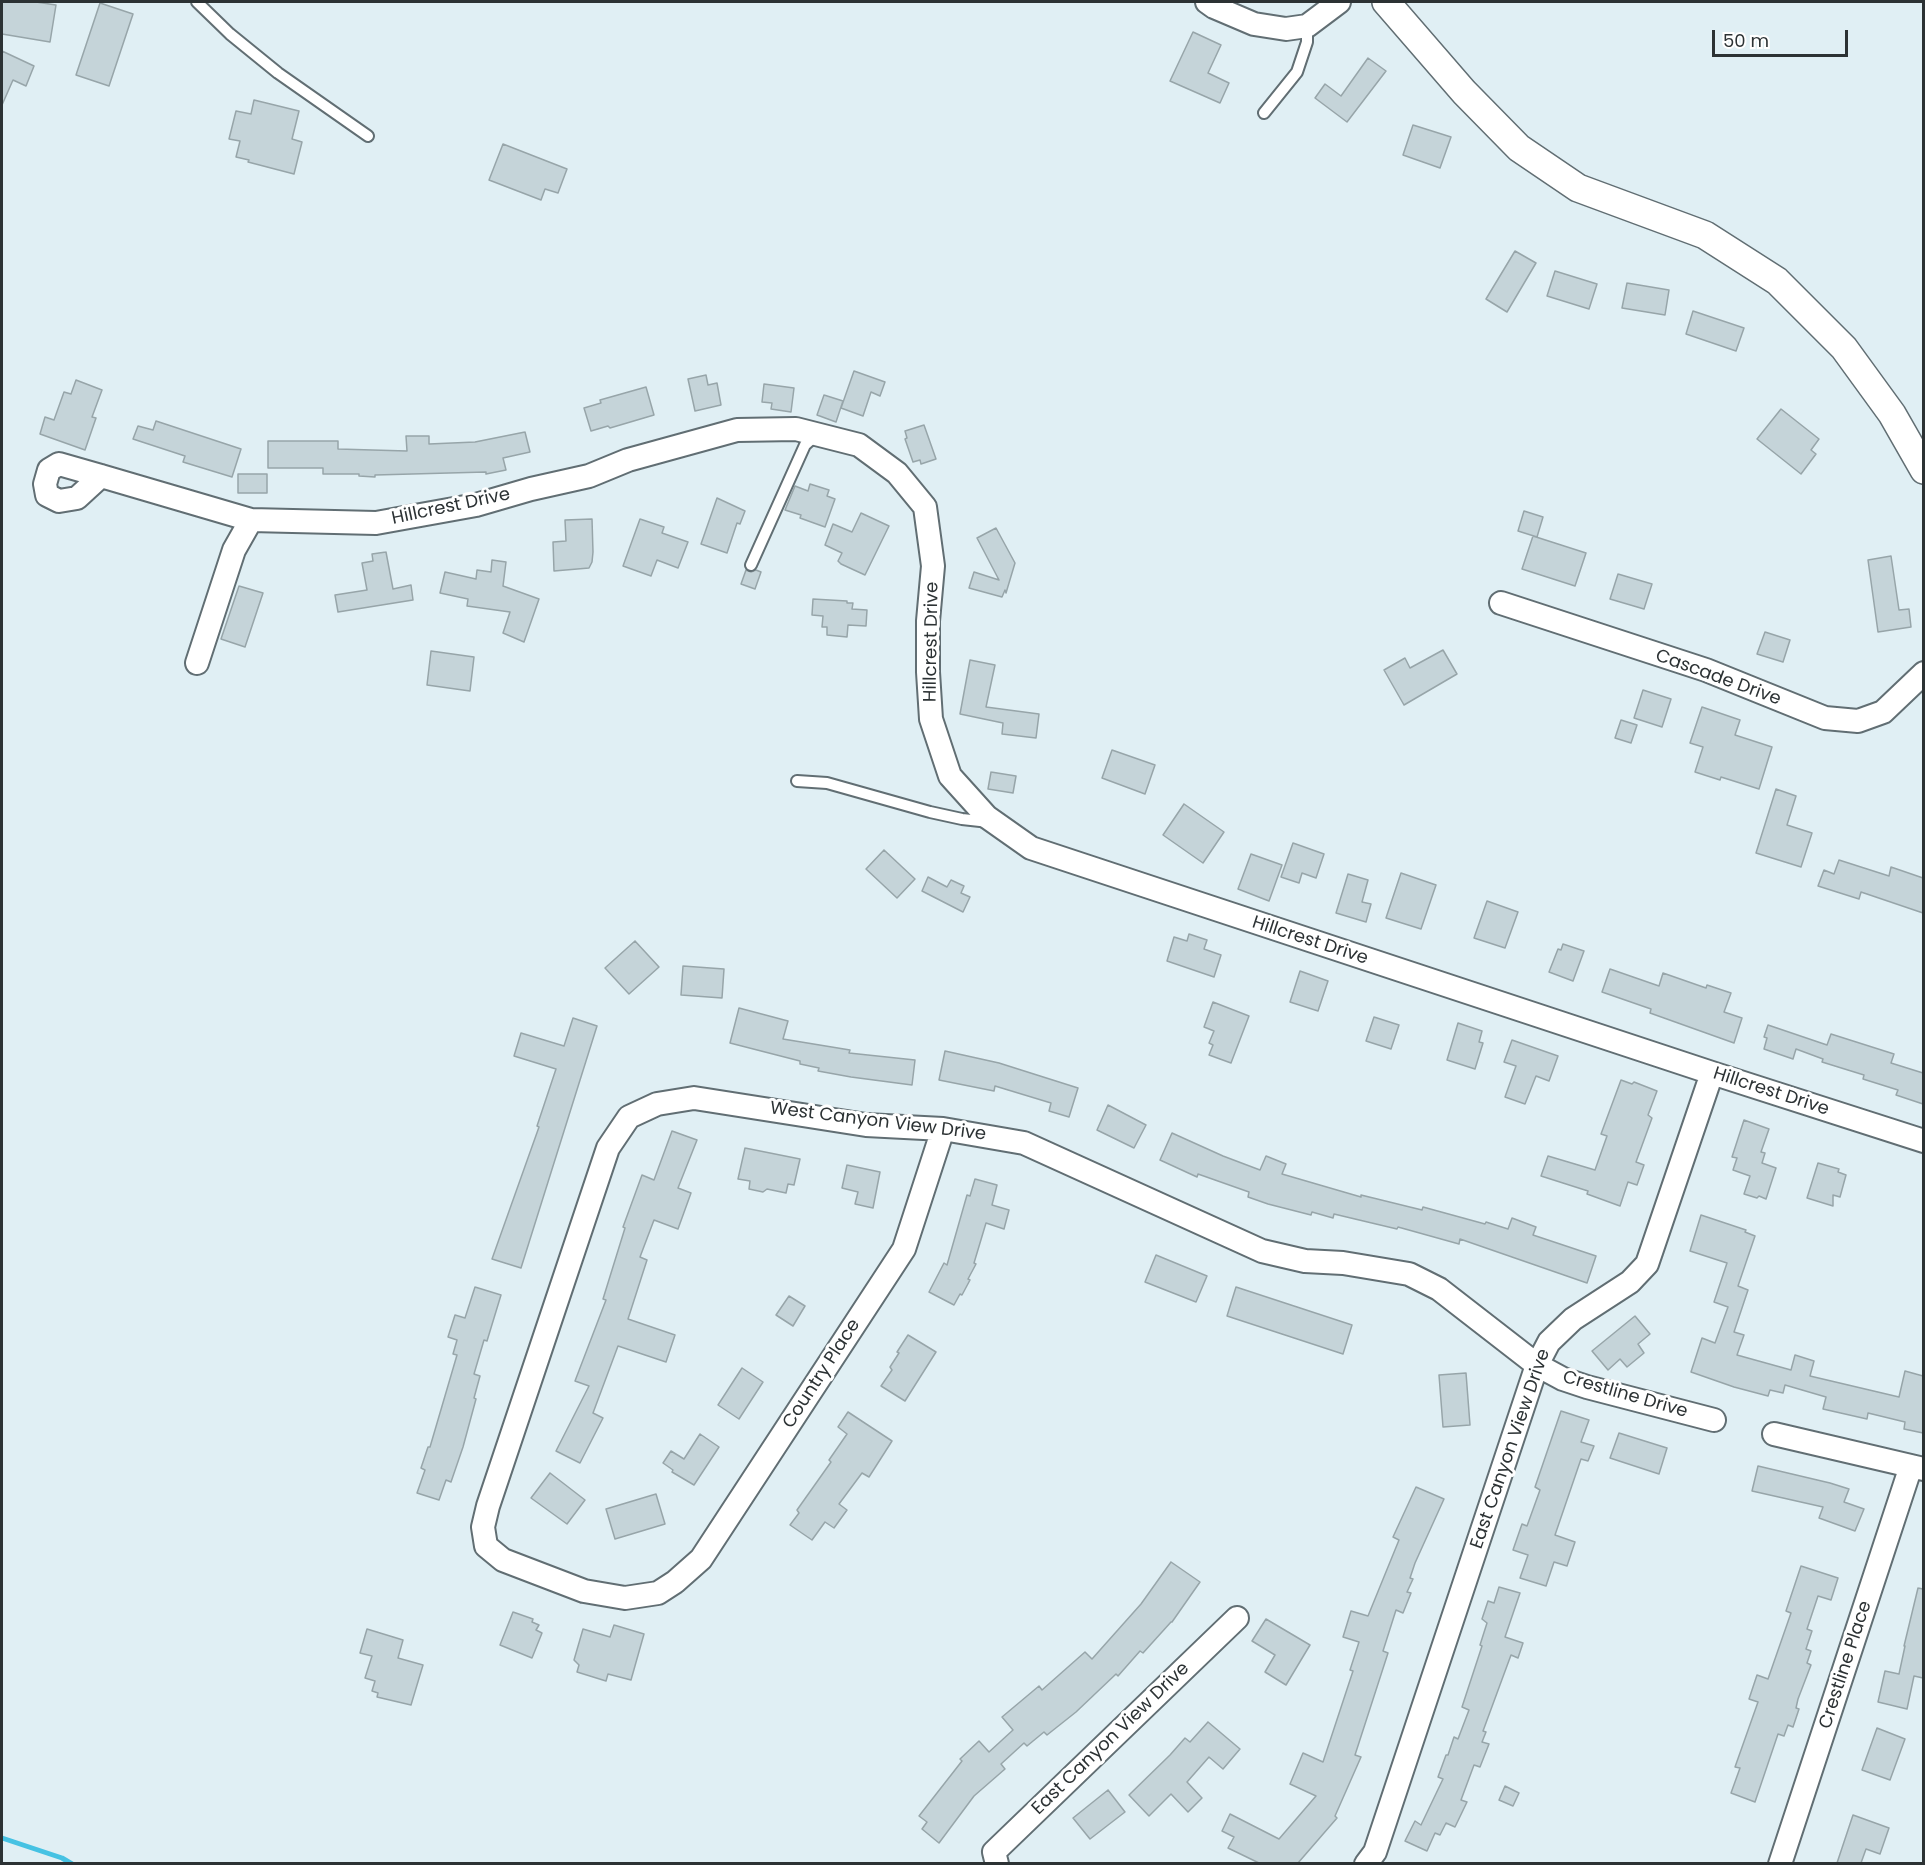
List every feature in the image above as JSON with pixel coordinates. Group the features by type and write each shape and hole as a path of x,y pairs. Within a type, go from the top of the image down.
{"street":[{"path":"1207,2 1254,24 1286,29 1307,26 1339,2"},
{"path":"1386,2 1464,92 1519,148 1578,188 1705,235 1777,281 1844,348 1892,414 1923,470"},
{"name":"Hillcrest Drive","path":"101,476 251,520 376,523 476,505 531,489 589,476 628,460 737,430 796,429 860,445 897,473 925,507 933,566 928,621 931,719 950,776 987,817 1031,848 1923,1141"},
{"path":"197,663 234,550 251,520"},
{"name":"Cascade Drive","path":"1501,603 1706,670 1825,718 1858,721 1883,712 1923,673"},
{"name":"East Canyon View Drive","path":"1366,1863 1375,1852 1537,1365 1549,1342 1573,1319 1630,1282 1647,1264 1712,1073"},
{"name":"West Canyon View Drive","path":"658,1593 625,1598 584,1591 503,1560 486,1546 483,1527 608,1148 629,1117 657,1104 694,1098 866,1125 943,1129 1024,1143 1262,1251 1305,1261 1343,1263 1408,1274 1439,1289 1537,1365"},
{"name":"Country Place","path":"658,1593 675,1582 701,1559 904,1249 943,1129"},
{"name":"Crestline Drive","path":"1537,1365 1563,1379 1587,1387 1714,1420"},
{"path":"1774,1434 1917,1468"},
{"name":"Crestline Place","path":"1780,1863 1917,1468"},
{"name":"East Canyon View Drive","path":"997,1863 994,1852 1237,1618"}],"lane":[{"path":"197,2 230,34 278,73 368,136"},
{"path":"1264,113 1297,72 1307,42 1307,26"},
{"path":"751,565 805,445 816,434"},
{"path":"797,781 827,783 930,812 995,823"}],"building":[{"path":"2,2 36,2 56,5 50,42 2,34"},
{"path":"100,3 133,14 109,86 76,75"},
{"path":"1193,32 1221,45 1208,73 1229,83 1220,103 1170,81"},
{"path":"2,51 34,66 26,86 13,80 2,105"},
{"path":"1368,58 1386,71 1347,122 1315,98 1325,84 1341,96"},
{"path":"254,100 299,111 292,139 302,142 294,174 236,157 240,141 229,139 236,111 251,114"},
{"path":"1413,125 1451,137 1440,168 1403,155"},
{"path":"503,144 567,169 558,193 545,189 541,200 489,180"},
{"path":"1515,251 1536,263 1507,312 1486,299"},
{"path":"1555,271 1597,284 1589,309 1547,296"},
{"path":"1627,283 1669,290 1665,315 1622,308"},
{"path":"1693,311 1744,328 1736,351 1686,334"},
{"path":"854,371 885,382 880,396 871,392 863,416 841,408"},
{"path":"706,375 708,385 717,383 721,405 695,411 688,379"},
{"path":"76,380 102,390 92,417 96,418 85,450 40,434 45,417 54,420 64,392 71,394"},
{"path":"764,384 794,388 791,412 771,409 772,403 762,402"},
{"path":"646,387 654,415 591,431 584,408 601,403 600,400"},
{"path":"824,395 843,401 836,422 817,415"},
{"path":"1781,409 1819,439 1811,450 1816,454 1801,474 1757,439"},
{"path":"156,421 241,449 232,477 183,462 185,456 133,439 138,426 153,430"},
{"path":"924,425 936,459 921,464 920,460 913,462 905,439 907,438 905,431"},
{"path":"525,432 530,452 503,458 506,470 486,474 486,472 375,475 375,477 359,476 359,474 323,474 323,468 268,468 268,441 338,441 338,449 407,451 406,436 429,436 429,444 475,442"},
{"path":"238,474 267,474 267,493 238,493"},
{"path":"810,484 829,490 827,496 835,499 825,527 785,510 795,486 808,491"},
{"path":"717,498 745,511 740,524 737,523 727,553 701,544"},
{"path":"1524,511 1543,517 1537,537 1518,531"},
{"path":"861,513 889,526 865,575 841,564 838,561 842,553 825,545 833,524 852,532"},
{"path":"592,519 593,552 589,568 554,571 553,542 566,541 565,520"},
{"path":"640,519 664,527 662,533 688,542 678,568 657,560 651,576 623,566"},
{"path":"996,528 1015,563 1006,593 1005,590 1002,597 969,588 974,572 999,580 977,538"},
{"path":"1533,536 1586,553 1575,586 1522,569"},
{"path":"386,552 393,589 411,585 413,600 338,612 335,595 367,590 362,563 373,561 372,554"},
{"path":"1891,556 1899,610 1909,609 1911,627 1878,632 1868,560"},
{"path":"492,560 506,562 503,586 539,599 524,642 503,633 510,612 467,606 468,599 440,593 445,572 476,579 477,570 491,572"},
{"path":"746,570 761,572 755,589 741,584"},
{"path":"1618,574 1652,584 1644,609 1610,599"},
{"path":"239,586 263,593 245,647 221,639"},
{"path":"813,599 847,601 847,603 853,603 852,609 867,610 866,626 848,625 847,637 827,635 827,627 822,627 823,616 812,615"},
{"path":"1765,632 1790,640 1783,662 1757,654"},
{"path":"1443,650 1457,674 1404,705 1384,670 1405,658 1410,668"},
{"path":"431,651 474,657 470,691 427,685"},
{"path":"970,660 995,665 986,707 1039,714 1036,738 1002,734 1003,723 960,714"},
{"path":"1643,690 1671,699 1662,727 1634,718"},
{"path":"1702,707 1740,720 1735,735 1772,747 1759,789 1721,777 1720,780 1695,772 1703,747 1690,743"},
{"path":"1621,720 1637,725 1631,743 1615,738"},
{"path":"1112,750 1155,765 1145,794 1102,778"},
{"path":"991,772 1016,776 1013,793 988,789"},
{"path":"1776,789 1796,796 1787,825 1812,833 1801,867 1756,853"},
{"path":"1184,804 1224,832 1203,863 1163,835"},
{"path":"1293,843 1324,854 1316,878 1302,873 1299,883 1281,877"},
{"path":"884,850 915,879 897,898 866,869"},
{"path":"1251,854 1282,865 1269,901 1238,889"},
{"path":"1839,860 1889,876 1891,867 1923,878 1923,913 1861,892 1859,899 1818,886 1824,870 1834,874"},
{"path":"1401,873 1436,885 1421,929 1386,918"},
{"path":"1348,874 1368,880 1362,902 1371,904 1366,922 1336,913"},
{"path":"928,877 947,887 951,880 964,886 961,893 970,897 963,912 922,891"},
{"path":"1487,901 1518,912 1505,948 1474,938"},
{"path":"1189,934 1207,940 1204,949 1221,955 1214,977 1167,961 1174,937 1187,941"},
{"path":"635,941 659,967 629,994 605,968"},
{"path":"1563,944 1584,951 1573,981 1549,972 1558,949 1561,950"},
{"path":"683,966 724,969 722,998 681,995"},
{"path":"1610,969 1659,986 1663,973 1706,988 1707,985 1731,993 1724,1012 1742,1018 1734,1043 1650,1013 1651,1009 1602,992"},
{"path":"1300,971 1328,981 1318,1011 1290,1002"},
{"path":"1213,1002 1249,1016 1231,1063 1209,1055 1213,1045 1209,1043 1214,1031 1204,1027"},
{"path":"739,1008 788,1021 783,1039 850,1050 849,1053 915,1060 912,1085 818,1071 819,1068 800,1064 800,1061 730,1043"},
{"path":"1374,1017 1399,1025 1391,1049 1366,1041"},
{"path":"573,1018 597,1026 521,1268 492,1259 539,1127 537,1126 556,1069 514,1056 521,1033 564,1046"},
{"path":"1458,1023 1482,1031 1479,1042 1483,1043 1475,1069 1447,1060"},
{"path":"1768,1025 1827,1045 1831,1034 1894,1054 1891,1063 1923,1073 1923,1104 1896,1095 1898,1090 1863,1079 1864,1075 1822,1062 1823,1059 1796,1049 1793,1059 1764,1049 1767,1038 1764,1037"},
{"path":"1512,1040 1558,1056 1549,1081 1536,1076 1525,1104 1505,1097 1516,1066 1504,1062"},
{"path":"945,1051 999,1063 1078,1088 1069,1117 1049,1111 1051,1103 995,1086 994,1091 939,1080"},
{"path":"1621,1080 1632,1084 1634,1082 1657,1091 1648,1115 1652,1118 1636,1162 1644,1165 1637,1185 1628,1182 1620,1206 1587,1194 1588,1191 1541,1176 1548,1156 1595,1170 1607,1136 1601,1134"},
{"path":"1108,1105 1146,1125 1134,1148 1097,1130"},
{"path":"1744,1120 1769,1129 1761,1152 1765,1153 1762,1163 1776,1168 1766,1199 1744,1194 1750,1176 1733,1170 1737,1158 1732,1157"},
{"path":"672,1131 697,1140 678,1188 691,1193 678,1229 654,1220 640,1257 647,1260 628,1319 675,1335 666,1362 618,1346 593,1413 603,1418 580,1463 556,1451 589,1386 575,1381 606,1300 603,1299 625,1228 623,1227 642,1175 654,1180"},
{"path":"1172,1133 1260,1170 1266,1156 1286,1164 1282,1174 1361,1197 1361,1195 1422,1210 1423,1207 1508,1229 1512,1218 1536,1227 1533,1235 1596,1256 1587,1283 1460,1239 1459,1244 1398,1227 1397,1229 1334,1214 1333,1218 1312,1212 1311,1215 1268,1204 1248,1197 1249,1192 1198,1174 1197,1177 1160,1160"},
{"path":"745,1148 800,1159 794,1185 788,1184 786,1193 767,1189 763,1192 749,1189 750,1181 738,1179"},
{"path":"1818,1163 1839,1169 1838,1172 1846,1175 1840,1197 1833,1195 1833,1206 1807,1198"},
{"path":"847,1165 880,1172 873,1208 855,1204 858,1192 842,1188"},
{"path":"975,1179 997,1185 992,1205 1009,1210 1004,1229 986,1223 974,1263 976,1264 968,1279 970,1280 954,1305 929,1292 944,1263 947,1265 967,1195 970,1196"},
{"path":"1701,1215 1746,1230 1745,1232 1755,1236 1738,1286 1748,1290 1734,1332 1744,1335 1737,1355 1791,1370 1795,1355 1814,1361 1810,1376 1899,1397 1905,1371 1923,1376 1923,1433 1904,1429 1905,1422 1868,1413 1867,1419 1823,1409 1826,1397 1785,1385 1783,1393 1770,1390 1768,1396 1691,1372 1702,1338 1715,1343 1728,1307 1714,1302 1727,1263 1690,1251"},
{"path":"1156,1255 1207,1276 1196,1302 1145,1282"},
{"path":"475,1287 501,1295 474,1374 480,1376 463,1447 451,1482 446,1480 439,1500 417,1493 425,1470 421,1468 428,1447 430,1447 457,1355 453,1354 457,1340 448,1337 455,1315 465,1318"},
{"path":"1236,1287 1352,1325 1343,1354 1227,1316"},
{"path":"789,1296 805,1306 793,1326 776,1315"},
{"path":"1635,1316 1650,1334 1638,1344 1644,1353 1627,1367 1620,1359 1608,1370 1592,1351"},
{"path":"908,1335 936,1352 905,1401 881,1386 892,1370 890,1367"},
{"path":"742,1368 763,1382 739,1419 718,1405"},
{"path":"1466,1373 1470,1425 1443,1427 1439,1375"},
{"path":"1561,1411 1589,1420 1581,1442 1594,1446 1588,1461 1581,1459 1555,1535 1575,1542 1567,1566 1554,1562 1546,1586 1520,1578 1528,1555 1513,1550 1522,1524 1527,1526 1540,1490 1535,1487"},
{"path":"848,1412 892,1441 869,1477 862,1473 839,1504 847,1510 834,1528 825,1522 812,1540 790,1525 799,1513 797,1510 831,1462 829,1460 847,1434 838,1427"},
{"path":"1619,1433 1667,1448 1659,1474 1610,1458"},
{"path":"700,1434 719,1447 694,1485 672,1472 673,1470 663,1463 671,1451 684,1459"},
{"path":"1758,1466 1849,1489 1844,1502 1864,1509 1855,1531 1819,1518 1823,1507 1752,1491"},
{"path":"550,1473 585,1500 567,1524 531,1498"},
{"path":"1416,1487 1444,1499 1415,1563 1410,1578 1413,1579 1407,1592 1411,1593 1403,1613 1396,1610 1383,1651 1388,1653 1355,1755 1361,1757 1335,1816 1337,1818 1298,1863 1259,1863 1228,1848 1234,1837 1222,1831 1230,1814 1279,1839 1316,1796 1290,1784 1303,1753 1323,1762 1353,1671 1350,1670 1359,1642 1343,1637 1351,1611 1368,1616 1399,1540 1393,1537"},
{"path":"656,1494 665,1524 615,1539 606,1509"},
{"path":"1171,1562 1200,1582 1172,1622 1143,1653 1140,1651 1118,1676 1116,1674 1076,1712 1047,1735 1044,1732 1027,1746 1024,1743 1001,1764 1005,1769 974,1796 939,1843 922,1829 927,1822 919,1816 962,1761 960,1759 979,1741 989,1752 1013,1730 1002,1717 1039,1686 1042,1690 1085,1652 1092,1659 1141,1604"},
{"path":"1801,1566 1838,1578 1831,1600 1818,1596 1807,1629 1812,1631 1806,1649 1811,1651 1807,1663 1811,1665 1798,1699 1796,1708 1799,1709 1793,1727 1788,1725 1784,1736 1778,1734 1755,1802 1731,1793 1740,1768 1735,1767 1758,1702 1749,1699 1757,1675 1768,1679 1791,1613 1786,1611"},
{"path":"1499,1587 1520,1593 1505,1637 1523,1643 1518,1658 1511,1655 1483,1731 1486,1732 1482,1742 1489,1744 1480,1767 1474,1765 1461,1800 1467,1802 1455,1827 1446,1823 1440,1835 1435,1833 1427,1851 1405,1841 1415,1821 1421,1825 1443,1779 1438,1777 1446,1755 1448,1755 1454,1737 1458,1739 1469,1710 1462,1707 1482,1646 1480,1645 1487,1623 1482,1619 1488,1601 1494,1603"},
{"path":"1918,1588 1923,1589 1923,1678 1914,1676 1907,1709 1878,1702 1885,1671 1899,1674"},
{"path":"513,1612 533,1619 532,1622 539,1625 536,1630 542,1633 532,1658 500,1645"},
{"path":"1266,1619 1310,1645 1286,1685 1265,1672 1275,1655 1252,1641"},
{"path":"614,1625 644,1634 631,1680 608,1674 606,1681 577,1672 579,1665 574,1660 583,1629 610,1637"},
{"path":"367,1629 403,1640 398,1658 423,1665 411,1705 377,1697 378,1693 372,1691 375,1681 365,1678 372,1656 360,1653"},
{"path":"1208,1722 1240,1749 1223,1769 1209,1757 1187,1782 1202,1798 1188,1812 1171,1794 1149,1816 1129,1795 1185,1738 1190,1742"},
{"path":"1877,1728 1905,1739 1890,1780 1862,1770"},
{"path":"1505,1786 1519,1793 1513,1806 1499,1800"},
{"path":"1108,1790 1125,1812 1090,1839 1073,1818"},
{"path":"1853,1815 1889,1828 1880,1854 1866,1849 1861,1863 1837,1863"}],"waterway":[{"path":"2,1838 62,1858 72,1864"}]}
